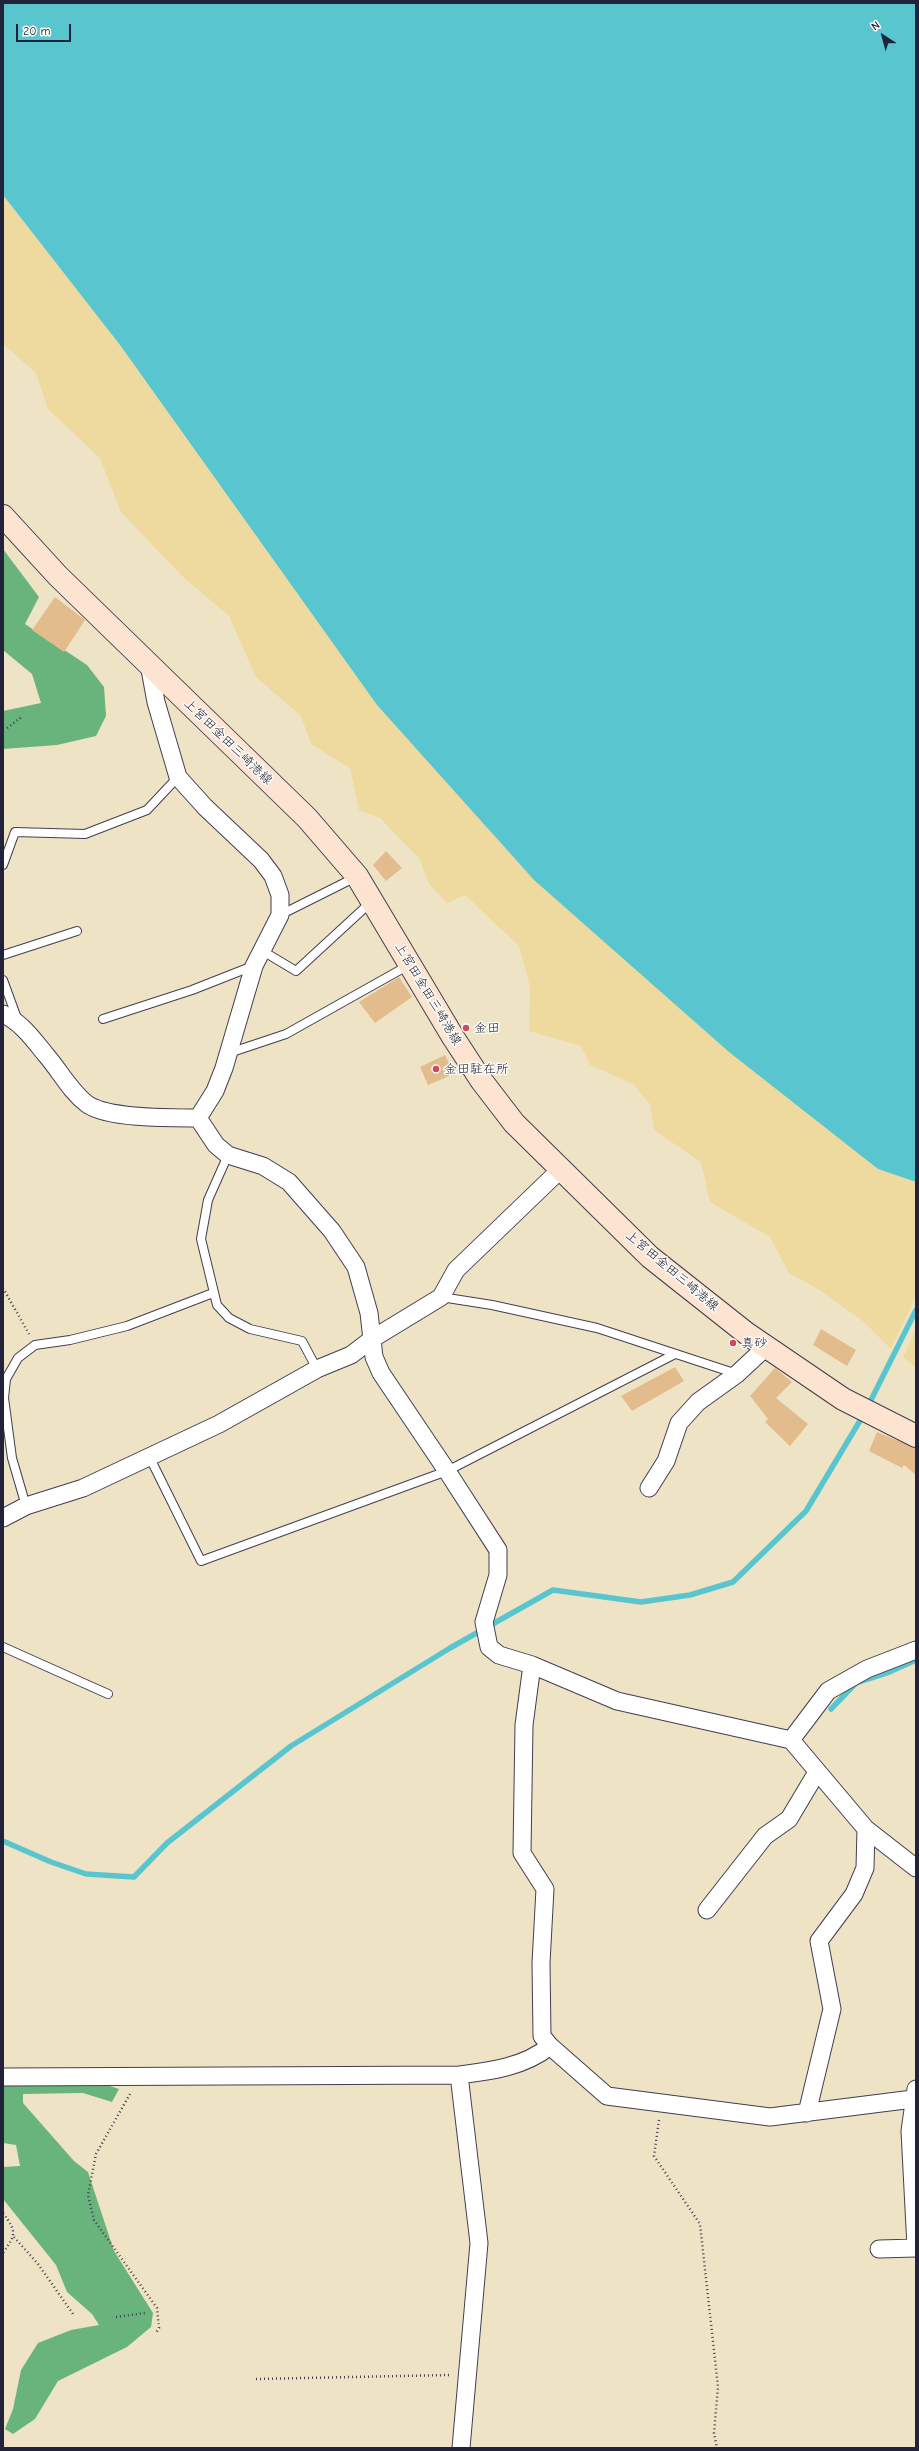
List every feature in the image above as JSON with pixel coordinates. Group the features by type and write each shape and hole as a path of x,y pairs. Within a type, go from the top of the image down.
{"main road":[{"name":"上宮田金田三崎港線","path":"3,516 58,576 307,818 357,876 481,1080 514,1123 650,1257 766,1347 855,1405 916,1436"}],"street":[{"path":"149,664 156,702 178,777 205,807 261,860 273,876 280,895 280,915 274,930 261,950 254,966 215,1091 198,1118"},
{"path":"3,1014 18,1021 73,1090 88,1105 110,1112 164,1118 198,1118"},
{"path":"198,1118 216,1145 228,1155 263,1166 289,1182 332,1231 356,1267 364,1289 374,1357 380,1373 447,1471 498,1550 498,1575 484,1622 489,1647 499,1655 532,1665 617,1700 791,1740 866,1829 916,1868"},
{"path":"3,1518 26,1506 83,1488 219,1424 317,1369 351,1355 372,1339 440,1297 456,1270 560,1169"},
{"path":"649,1488 666,1461 679,1423 698,1402 738,1374 766,1347"},
{"path":"791,1740 828,1691 867,1669 916,1650"},
{"path":"532,1665 524,1725 522,1853 544,1889 540,1963 542,2036 550,2046 607,2096 770,2117 808,2113 914,2094 910,2131 916,2247 879,2249"},
{"path":"706,1910 765,1836 789,1819 817,1772"},
{"path":"808,2113 832,2008 819,1941 854,1894 865,1868 866,1829"},
{"path":"3,2077 138,2075 459,2075 517,2064 540,2054 550,2046"},
{"path":"459,2075 479,2243 461,2448"}],"lane":[{"path":"3,865 15,832 85,834 147,810 178,777"},
{"path":"280,915 357,876"},
{"path":"261,950 296,971 362,914 373,901"},
{"path":"3,955 77,931"},
{"path":"228,1053 286,1034 410,964"},
{"path":"103,1019 192,990 254,966"},
{"path":"3,980 18,1021"},
{"path":"228,1155 208,1200 201,1239 217,1305 229,1318 250,1329 302,1341 317,1369"},
{"path":"26,1506 12,1458 4,1398 6,1379 18,1358 35,1345 70,1340 127,1326 213,1293"},
{"path":"440,1297 492,1305 597,1328 738,1374"},
{"path":"149,1456 201,1561 447,1471 675,1354"},
{"path":"3,1647 108,1694"}],"path":[{"path":"3,728 7,728 23,716"},
{"path":"3,1288 35,1345"},
{"path":"138,2075 122,2110 96,2154 88,2195 94,2220 157,2308 159,2328 156,2333"},
{"path":"662,2103 654,2156 700,2224 718,2386 714,2433 716,2448"},
{"path":"3,2213 14,2228 14,2237 3,2254"},
{"path":"14,2237 38,2264 73,2314"},
{"path":"116,2318 146,2313"},
{"path":"256,2379 468,2375"}],"green space":[{"path":"3,549 39,597 25,624 87,665 104,687 106,716 96,736 57,745 3,749 3,711 41,703 32,674 3,650"},
{"path":"98,2082 119,2089 112,2102 83,2093 23,2094 23,2103 74,2161 88,2172 114,2251 153,2313 151,2327 127,2347 58,2381 35,2419 13,2434 5,2429 13,2409 21,2370 38,2343 71,2330 99,2325 92,2314 67,2292 56,2265 3,2199 3,2167 20,2166 16,2145 3,2143 3,2085"}],"sand":[{"path":"3,195 120,345 377,705 534,880 878,1169 916,1182 916,1296 891,1349 864,1322 818,1289 789,1273 770,1237 710,1202 701,1162 654,1130 650,1104 633,1084 590,1065 581,1046 529,1031 530,987 519,946 465,895 447,903 429,884 419,858 380,818 359,810 350,768 311,744 301,716 256,677 229,616 181,575 121,512 100,458 48,409 36,373 3,344"},
{"path":"916,1330 916,1388 915,1367 903,1357"}],"water":[{"path":"3,3 916,3 916,1182 878,1169 729,1052 534,880 377,705 120,345 3,195"}],"building":[{"path":"55,597 85,620 64,652 32,630"},
{"path":"386,851 402,868 386,881 373,865"},
{"path":"399,977 412,997 375,1023 359,1002"},
{"name":"金田駐在所","path":"445,1055 453,1071 448,1073 449,1076 428,1085 420,1067"},
{"path":"821,1329 856,1350 847,1366 813,1345"},
{"path":"675,1367 684,1381 632,1411 621,1396"},
{"path":"775,1368 792,1382 776,1398 808,1424 790,1446 765,1422 768,1419 750,1396"},
{"path":"877,1432 916,1448 916,1475 904,1465 902,1468 869,1451"}],"waterway":[{"path":"868,1406 916,1310"},
{"path":"3,1841 51,1862 86,1874 134,1877 167,1843 291,1746 450,1648 553,1590 641,1602 690,1595 733,1582 806,1511 864,1414"},
{"path":"831,1709 856,1683 887,1673 916,1660"}],"place":[{"name":"金田","path":"466,1028"},
{"name":"金田駐在所","path":"436,1069"},
{"name":"真砂","path":"733,1343"}]}
